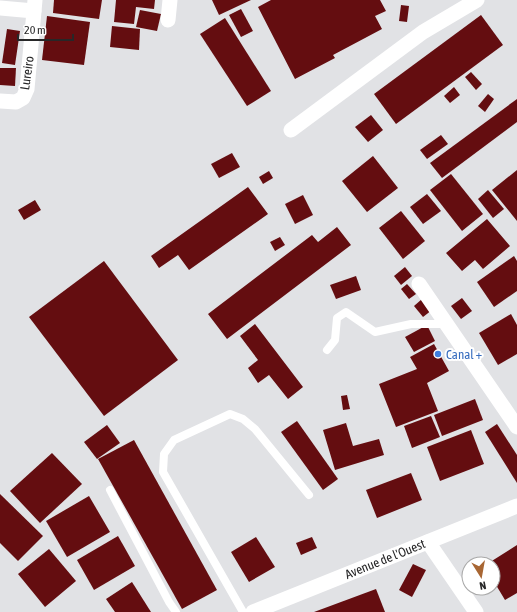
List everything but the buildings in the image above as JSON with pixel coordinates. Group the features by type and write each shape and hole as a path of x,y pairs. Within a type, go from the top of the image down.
{"street":[{"path":"168,20 170,0"},
{"path":"291,130 423,32 476,0"},
{"path":"0,8 34,6"},
{"name":"Lureiro","path":"0,101 16,102 23,98 27,89 34,6"},
{"path":"419,284 517,427"},
{"name":"Avenue de l'Ouest","path":"253,612 517,506"},
{"path":"428,542 476,612"}],"lane":[{"path":"327,350 335,340 337,318 346,312 375,332 411,324 446,324"},
{"path":"243,612 163,472 164,454 174,440 230,414 243,419 255,429 309,495"},
{"path":"110,490 169,602 176,612"}],"place":[{"name":"Canal +","path":"438,354"}]}
